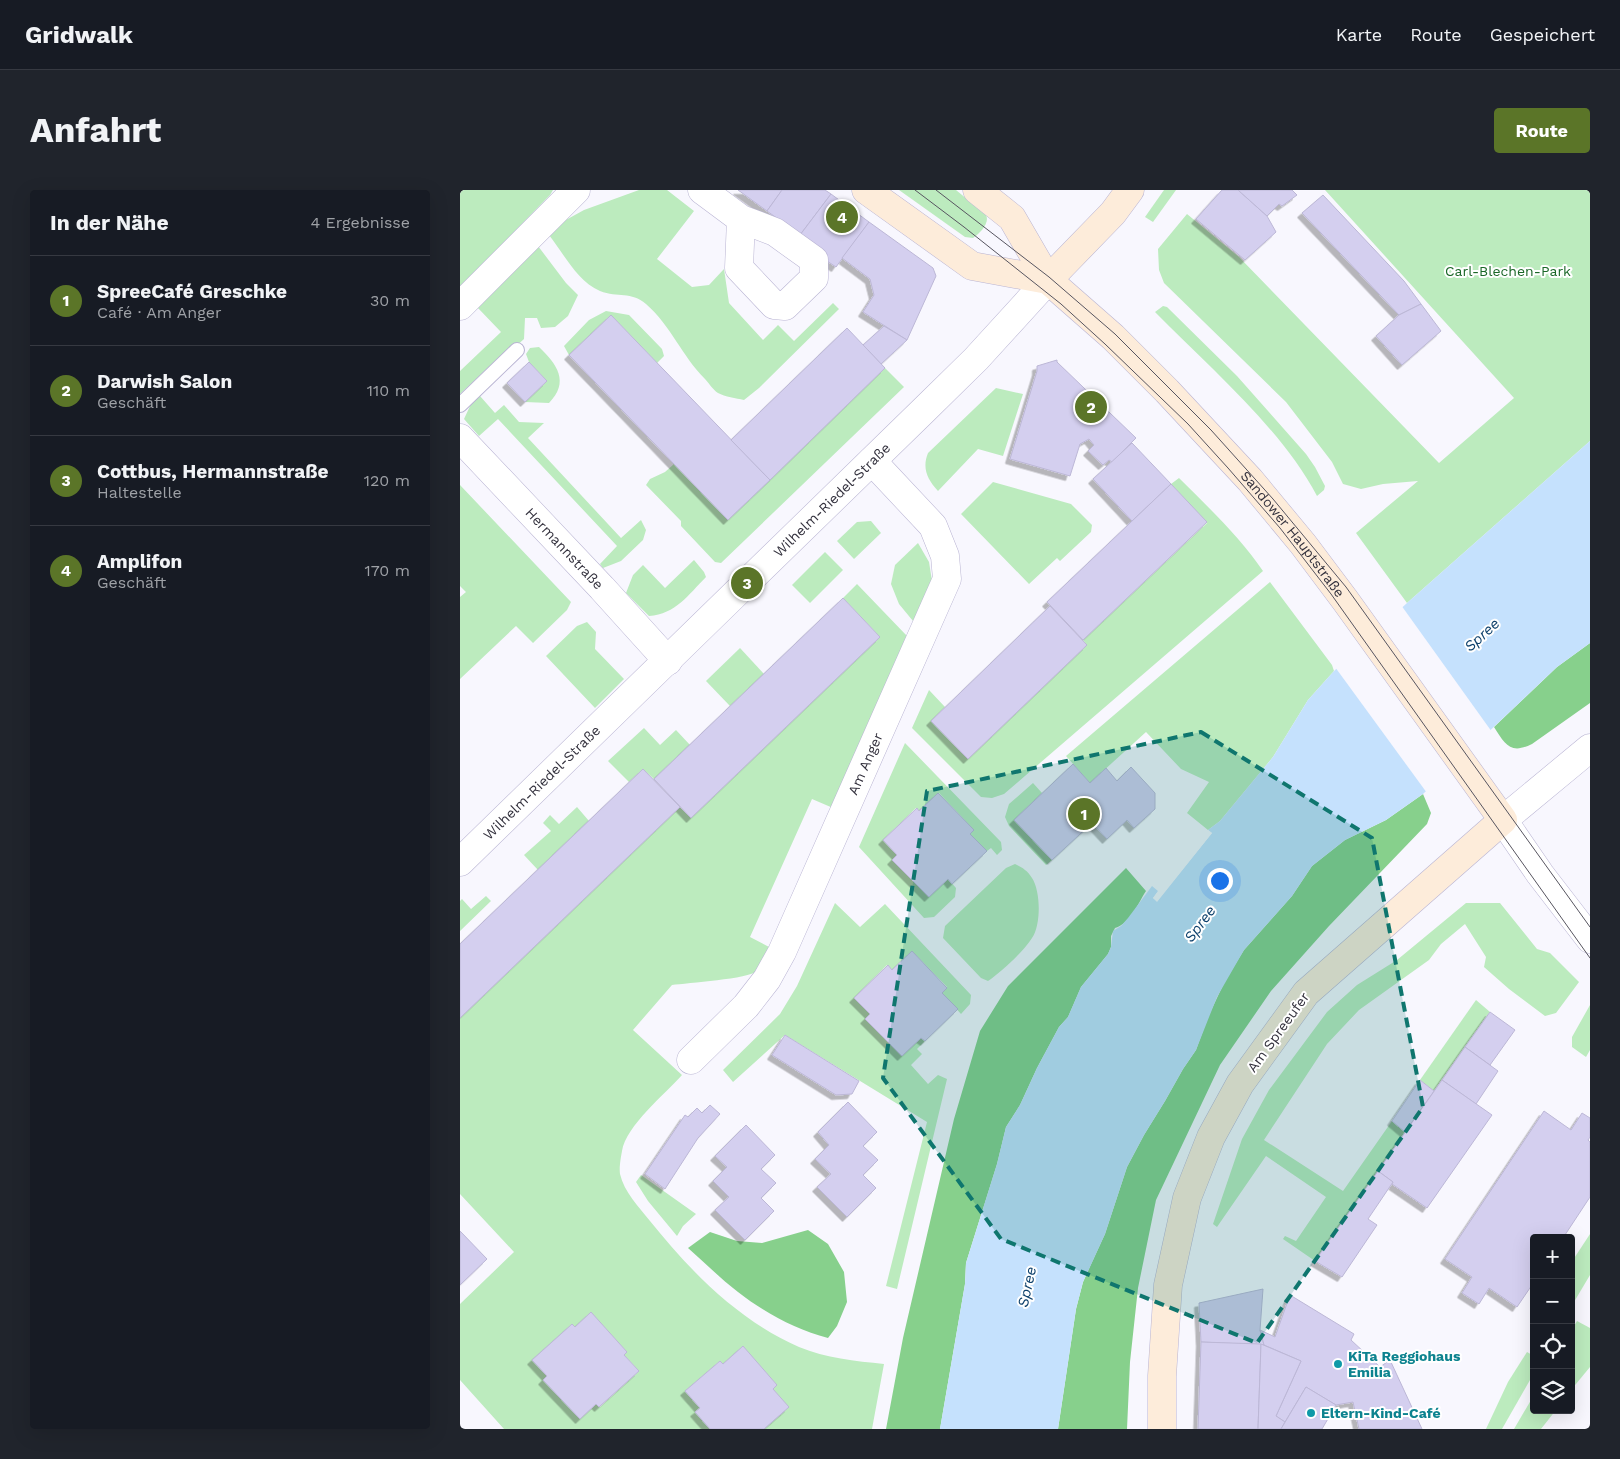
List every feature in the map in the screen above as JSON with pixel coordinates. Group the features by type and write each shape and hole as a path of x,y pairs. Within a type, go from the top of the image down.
{"street":[{"path":"460,306 576,190"},
{"path":"702,190 741,219"},
{"path":"866,190 972,266 1048,280 1113,213 1130,190"},
{"name":"Sandower Hauptstraße","path":"977,190 1012,218 1048,280 1113,337 1168,391 1250,480 1303,544 1345,600 1495,810"},
{"name":"Wilhelm-Riedel-Straße","path":"460,862 976,359 1048,280"},
{"name":"Hermannstraße","path":"460,438 668,661"},
{"name":"Am Anger","path":"692,1060 746,1006 767,979 782,952 947,579 945,556 933,526 872,461"},
{"name":"Am Spreeufer","path":"1162,1429 1162,1376 1168,1285 1186,1198 1211,1137 1240,1084 1306,992 1495,810 1590,748"},
{"path":"1495,810 1540,874 1587,930"}],"lane":[{"path":"460,405 517,350"}],"highlighted area":[{"path":"1201,732 1372,838 1423,1107 1257,1343 1001,1239 883,1078 927,791"}],"green space":[{"path":"460,190 553,190 460,287"},
{"path":"639,190 667,190 694,211 657,259 692,287 709,285 724,269 729,303 763,340 778,325 794,341 833,303 839,309 759,388 744,400 724,396 714,390 690,361 663,322 646,304 635,297 600,291 584,281 549,235 564,221 584,210"},
{"path":"899,190 956,190 986,215 987,221 981,231 973,238 965,237"},
{"path":"1164,190 1176,190 1153,222 1145,217"},
{"name":"Carl-Blechen-Park","path":"1325,190 1590,190 1590,441 1407,603 1356,533 1418,481 1383,484 1361,489 1343,484 1332,462 1286,402 1164,283 1159,270 1158,249 1187,214 1239,257 1439,463 1514,398"},
{"path":"538,246 566,283 578,295 568,316 555,327 541,328 537,318 525,318 524,339 515,347 512,345 460,394 460,371 501,332 477,307"},
{"path":"1163,306 1167,307 1237,376 1306,454 1325,486 1324,490 1317,496 1302,471 1264,422 1155,312"},
{"path":"606,311 629,315 662,349 664,356 657,363 611,315 569,355 564,346 589,320"},
{"path":"539,347 551,360 559,373 559,388 549,403 525,402 547,381 529,362 526,354 530,348"},
{"path":"885,368 904,387 721,563 715,562 681,526 681,521 646,485 650,479 665,472 674,464 728,519"},
{"path":"996,388 1023,394 1003,456 978,449 938,491 927,473 925,464 928,453"},
{"path":"480,396 495,413 504,405 519,422 544,423 528,438 621,538 641,520 646,530 643,540 621,561 603,568 600,564 617,546 498,419 479,436 464,419 471,404"},
{"path":"1179,478 1234,534 1263,571 1004,794 992,798 981,797 912,728 929,690 945,707 931,721 968,759 1087,645 1083,640 1207,523 1171,484"},
{"path":"993,482 1071,504 1092,525 1091,532 1060,561 1057,558 1029,584 961,514"},
{"path":"460,485 571,602 567,610 533,643 516,626 460,679 460,597 466,592 460,586"},
{"path":"871,521 881,533 854,559 837,541 857,522"},
{"path":"918,543 929,562 932,581 913,621 899,604 891,584 895,565"},
{"path":"825,552 843,570 810,603 792,585"},
{"path":"694,560 706,577 687,597 667,612 649,616 626,593 633,575 643,565 665,588"},
{"path":"1270,582 1332,665 1334,671 1308,700 1273,757 1220,821 1208,830 1187,813 1209,782 1181,769 1146,732 1090,783 1066,756"},
{"path":"857,584 907,636 833,808 812,799 750,937 769,947 759,969 752,974 742,976 672,985 633,1030 682,1075 647,1111 631,1131 622,1151 620,1174 628,1193 666,1240 699,1276 736,1309 777,1336 809,1351 851,1360 884,1364 872,1429 764,1429 773,1389 777,1385 743,1347 723,1364 720,1361 685,1391 700,1408 696,1412 710,1429 504,1429 460,1380 460,1304 514,1252 460,1194 460,1018 680,807 691,818 880,637 843,598","holes":["591,1313 627,1352 624,1355 639,1371 600,1407 596,1404 580,1419 544,1380 572,1324 575,1327"]},
{"path":"587,622 596,632 595,649 624,679 595,708 546,656 577,626"},
{"path":"1590,643 1590,703 1532,744 1513,748 1505,743 1494,727 1557,667"},
{"path":"740,648 764,674 730,706 706,681"},
{"path":"644,728 660,745 676,730 690,745 654,779 643,769 629,782 608,761"},
{"path":"905,743 1001,842 1002,850 997,855 991,848 987,851 970,834 974,830 939,793 919,811 916,808 883,840 897,855 893,860 928,897 948,879 956,888 955,897 934,917 924,918 859,847"},
{"path":"1033,783 1042,793 1014,820 1052,860 1046,865 1009,826 1005,817 1009,804"},
{"path":"1423,794 1431,813 1427,824 1329,926 1271,991 1220,1065 1156,1200 1138,1288 1130,1362 1127,1429 1058,1429 1076,1309 1083,1282 1105,1234 1127,1167 1144,1135 1196,1050 1208,1017 1225,981 1244,950 1292,896 1312,866 1345,840 1386,820"},
{"path":"577,807 589,821 538,870 524,855 551,831 543,823 550,815 559,824"},
{"path":"1015,864 1027,871 1035,884 1039,908 1037,925 1032,938 1023,949 988,981 981,978 943,938 945,926 1006,868"},
{"path":"1126,868 1146,891 1130,917 1115,928 1111,936 1111,947 1108,954 1081,987 1068,1017 1059,1027 1020,1105 1006,1127 997,1164 966,1263 965,1284 940,1429 886,1429 903,1338 954,1119 980,1031 1008,986"},
{"path":"486,896 491,901 460,931 460,901 462,899 471,909"},
{"path":"835,903 860,927 885,904 971,995 970,1004 961,1014 942,993 947,987 912,951 892,970 887,965 854,998 870,1014 865,1019 901,1056 921,1038 925,1041 917,1049 922,1054 911,1065 928,1084 938,1075 947,1079 897,1289 886,1286 927,1122 785,1035 733,1082 723,1070 780,1014 797,986"},
{"path":"1466,903 1500,903 1537,949 1550,953 1579,982 1556,1013 1545,1016 1484,967 1486,957 1465,924 1441,944 1429,960 1359,1010 1327,1044 1264,1140 1343,1191 1392,1121 1405,1132 1315,1261 1283,1239 1285,1236 1296,1241 1326,1197 1266,1156 1217,1227 1213,1224 1242,1139 1269,1090 1327,1012 1357,985 1397,960"},
{"path":"1476,1000 1490,1012 1434,1091 1420,1080"},
{"path":"1590,1005 1590,1050 1586,1057 1572,1047 1572,1037"},
{"path":"641,1175 696,1214 683,1226 677,1236 648,1201 636,1182"},
{"path":"808,1230 828,1244 844,1272 847,1302 837,1326 828,1338 781,1320 748,1300 688,1248 710,1232 737,1241 762,1243"},
{"path":"1590,1234 1590,1275 1575,1300 1575,1279 1575,1257"},
{"path":"1577,1321 1590,1328 1590,1367 1575,1385 1575,1369 1575,1324"},
{"path":"1527,1352 1530,1354 1530,1380 1502,1429 1486,1429 1508,1382"},
{"path":"1530,1402 1530,1414 1553,1414 1541,1429 1514,1429"}],"water":[{"name":"Spree","path":"1590,441 1590,643 1557,667 1423,794 1386,820 1345,840 1312,866 1292,896 1244,950 1217,997 1196,1050 1144,1135 1127,1167 1105,1234 1083,1282 1076,1309 1058,1429 940,1429 965,1284 966,1263 997,1164 1006,1127 1020,1105 1059,1027 1068,1017 1081,987 1108,954 1113,931 1128,918 1152,886 1158,891 1153,898 1157,901 1212,833 1208,830 1220,821 1273,757 1308,700 1334,671 1407,603"}],"pier":[{"path":"1401,605 1492,732 1427,793 1335,667"},
{"path":"1208,830 1212,833 1157,902 1153,898 1160,889 1161,892 1209,834"}],"building":[{"path":"738,190 782,190 767,211"},
{"path":"782,190 825,190 831,194 800,235 767,211"},
{"path":"1222,190 1238,190 1267,216 1276,232 1245,260 1196,219"},
{"path":"1238,190 1292,190 1297,195 1282,206 1279,204 1267,216"},
{"path":"831,194 869,222 836,267 821,257 800,235"},
{"path":"1323,195 1404,281 1421,304 1399,315 1302,213"},
{"path":"869,222 933,268 936,276 907,340 863,312 874,295 870,279 842,258"},
{"path":"1421,304 1441,331 1402,365 1376,336 1399,315"},
{"path":"611,315 770,480 728,520 569,355"},
{"path":"884,326 907,340 881,364 863,345"},
{"path":"847,328 885,368 770,480 731,440"},
{"path":"1057,360 1136,438 1112,462 1109,460 1103,465 1088,451 1094,445 1089,439 1080,444 1070,476 1010,459 1037,366"},
{"path":"529,362 547,381 525,402 507,383"},
{"path":"1132,443 1171,484 1132,521 1093,479"},
{"path":"1171,484 1207,522 1083,640 1047,602"},
{"path":"843,598 880,637 691,818 654,779"},
{"path":"1050,606 1087,645 968,759 931,721"},
{"path":"1073,764 1090,783 1106,768 1117,781 1131,767 1155,793 1155,809 1134,828 1127,820 1107,839 1092,823 1052,860 1014,820"},
{"path":"643,769 680,807 460,1018 460,944"},
{"path":"938,793 974,830 970,834 987,851 952,884 948,879 929,897 892,860 897,855 883,840 917,808 919,811"},
{"path":"912,951 947,988 942,993 958,1009 925,1041 921,1038 902,1056 865,1019 870,1014 854,998 888,965 892,970"},
{"path":"1490,1012 1515,1030 1490,1065 1465,1047"},
{"path":"785,1035 859,1081 852,1094 836,1095 772,1055"},
{"path":"1465,1047 1498,1071 1476,1104 1442,1080"},
{"path":"1420,1080 1434,1091 1405,1132 1392,1121"},
{"path":"1442,1080 1492,1115 1427,1208 1392,1184 1393,1182 1378,1171"},
{"path":"848,1102 877,1132 863,1146 878,1160 863,1175 876,1188 847,1217 817,1187 831,1174 815,1159 829,1145 818,1132"},
{"path":"710,1105 720,1114 698,1138 665,1189 645,1174 685,1115 688,1117 697,1108 702,1113"},
{"path":"1544,1111 1571,1130 1582,1113 1590,1118 1590,1137 1588,1140 1590,1142 1590,1197 1566,1234 1530,1234 1530,1288 1517,1307 1489,1288 1479,1304 1462,1293 1472,1277 1445,1259"},
{"path":"746,1125 775,1155 761,1169 776,1183 761,1198 774,1211 745,1240 715,1210 729,1197 713,1181 727,1167 715,1156"},
{"path":"1378,1171 1393,1182 1368,1219 1377,1225 1342,1277 1315,1261"},
{"path":"460,1231 487,1259 460,1285"},
{"path":"1263,1289 1260,1330 1264,1345 1201,1342 1199,1303"},
{"name":"KiTa Reggiohaus Emilia","path":"1290,1295 1354,1334 1351,1340 1380,1367 1390,1360 1422,1429 1359,1429 1353,1402 1336,1405 1306,1387 1285,1422 1276,1416 1301,1361 1264,1345 1260,1330 1275,1337"},
{"path":"591,1312 627,1352 624,1355 639,1371 599,1407 596,1404 580,1419 543,1380 547,1376 532,1360 572,1324 575,1327"},
{"path":"1201,1342 1261,1344 1258,1429 1198,1429"},
{"path":"1261,1344 1301,1361 1276,1416 1285,1422 1281,1429 1258,1429"},
{"path":"743,1346 777,1385 773,1389 789,1407 764,1429 710,1429 695,1412 700,1408 685,1391 720,1361 723,1364"},
{"name":"Eltern-Kind-Café","path":"1306,1387 1336,1405 1322,1429 1281,1429"}],"tram line":[{"path":"915,190 1061,304 1188,424 1228,468 1280,528 1331,594 1590,958"},
{"path":"936,190 1049,277 1115,334 1211,430 1273,499 1346,587 1590,927"}],"place":[{"name":"Amplifon","path":"842,217"},
{"name":"Darwish Salon","path":"1091,407"},
{"name":"Cottbus, Hermannstraße","path":"747,583"},
{"name":"SpreeCafé Greschke","path":"1084,814"},
{"name":"KiTa Reggiohaus Emilia","path":"1338,1364"},
{"name":"Eltern-Kind-Café","path":"1311,1413"}]}
